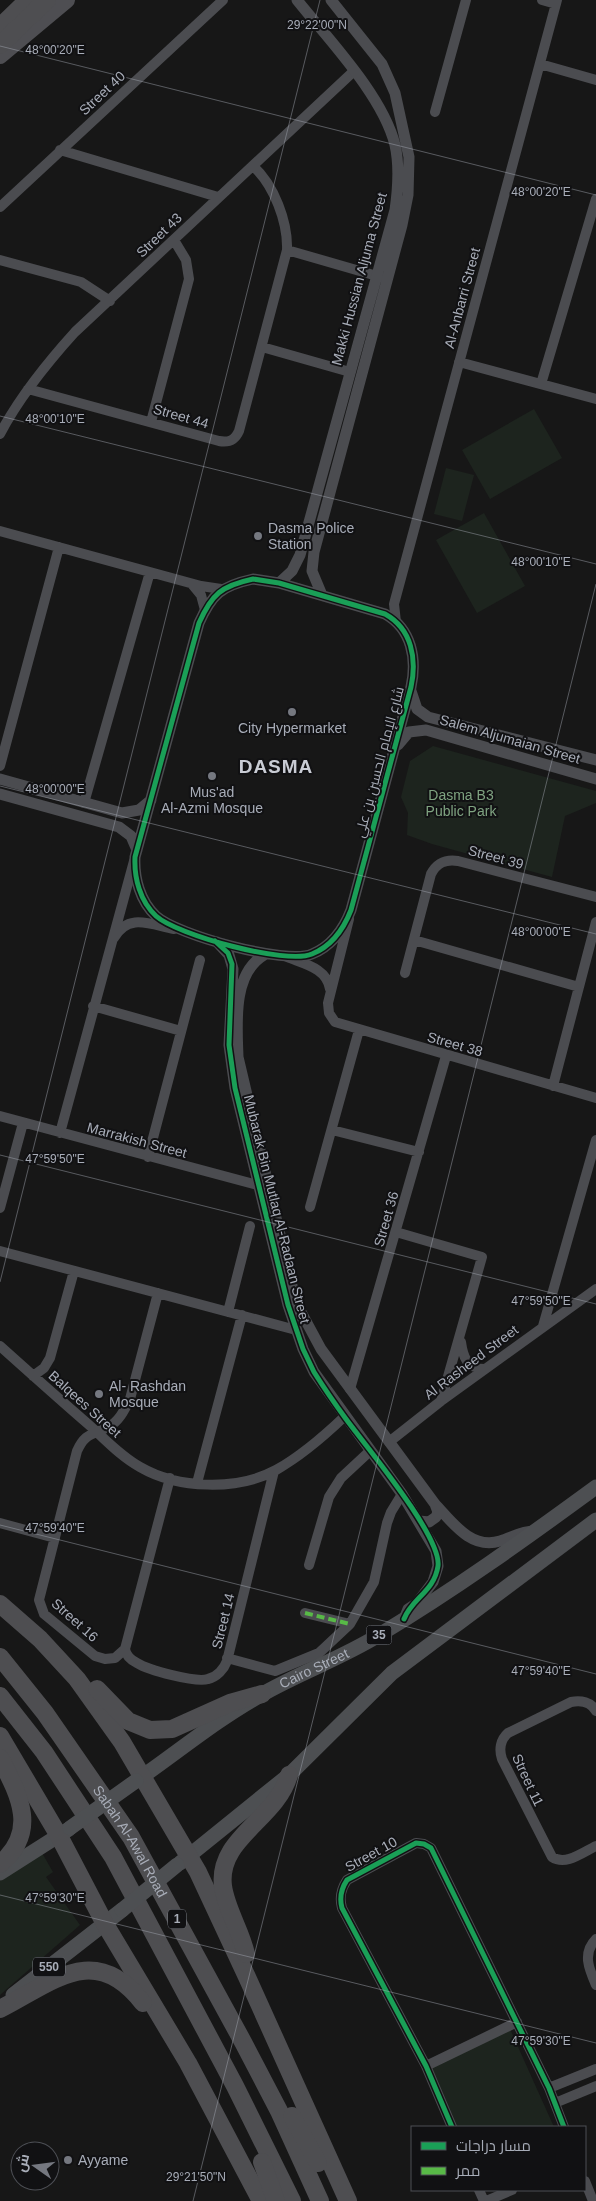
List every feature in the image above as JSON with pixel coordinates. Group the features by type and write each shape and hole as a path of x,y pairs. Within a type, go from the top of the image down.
{"highway":[{"path":"3,23 28,0"},
{"path":"0,45 47,0"},
{"path":"0,56 67,0"},
{"path":"0,1604 40,1639 77,1679 110,1724 247,1977 348,2201"},
{"name":"Sabah Al-Awal Road","path":"0,1657 50,1720 131,1837 243,2042 320,2201"},
{"path":"77,1679 92,1685 128,1721 150,1730 172,1729 230,1703 262,1694"},
{"name":"Sabah Al-Awal Road","path":"0,1696 44,1752 113,1857 235,2086 292,2201"},
{"path":"0,1736 64,1832 105,1924 188,2063 261,2201"},
{"path":"0,1758 19,1796 23,1818 16,1846 0,1864"},
{"path":"247,1977 242,1939 224,1892 224,1868 234,1845 280,1797 289,1775"},
{"path":"0,2009 68,1974 81,1970 100,1971 119,1979 132,1990 188,2063"},
{"path":"243,2042 272,2083 300,2129 339,2201"},
{"path":"235,2086 276,2201"}],"main road":[{"name":"Cairo Street","path":"0,1874 139,1780 205,1730 262,1694 357,1648 404,1619 535,1532 596,1487"},
{"path":"183,1861 289,1775 392,1673 596,1520"},
{"name":"550","path":"0,2005 183,1861"}],"street":[{"name":"Street 40","path":"0,207 223,0"},
{"name":"Makki Hussian Aljuma Street","path":"297,0 375,100 392,134 398,177 395,210 382,277 314,552 312,571 322,595"},
{"name":"Makki Hussian Aljuma Street","path":"279,583 292,571 300,555 350,372 406,208 410,175 408,146 394,90 382,64 331,0"},
{"path":"435,112 466,0"},
{"path":"542,0 557,2"},
{"name":"Al-Anbarri Street","path":"396,622 394,604 557,2"},
{"path":"540,64 596,80"},
{"name":"Street 43","path":"0,434 15,407 55,355 218,197 354,71"},
{"path":"375,100 379,104 387,104 394,98 394,90"},
{"path":"60,150 218,197"},
{"name":"Street 44","path":"28,389 219,441 232,440 239,430 287,250 286,233 275,199 265,179 253,166"},
{"path":"541,384 594,216 596,199"},
{"path":"151,422 189,279 186,260 174,240"},
{"path":"287,250 382,277"},
{"path":"0,260 81,282 110,301"},
{"path":"262,347 350,372"},
{"path":"459,362 596,399"},
{"path":"0,531 221,590"},
{"path":"0,766 59,547"},
{"path":"84,803 150,572"},
{"name":"شارع الإمام الحسين بن علي","path":"253,579 279,583 322,595 379,612 396,622 406,635 413,651 414,669 411,687 351,910 342,929 324,948 306,956 264,955 183,931 162,920 144,901 136,877 136,853 199,623 205,610 221,590 238,582 253,579"},
{"path":"191,583 201,595 205,610"},
{"path":"379,612 394,604"},
{"name":"Salem Aljumaian Street","path":"411,687 415,705 419,711 428,717 596,760"},
{"name":"Salem Aljumaian Street","path":"394,750 409,732 421,730 593,779"},
{"path":"593,779 586,769 589,762 596,760"},
{"path":"0,780 128,813 139,810 151,800"},
{"path":"0,794 118,826 131,836 136,853 108,950 60,1133"},
{"name":"Street 39","path":"405,973 431,874 435,867 445,861 458,861 596,897"},
{"name":"Street 38","path":"351,910 330,995 328,1008 333,1020 342,1025 446,1056 596,1098"},
{"path":"108,950 119,930 131,922 183,931"},
{"path":"553,1086 596,922"},
{"name":"Mubarak Bin Mutlaq Al-Radaan Street","path":"214,939 228,953 232,964 229,1032 231,1063 296,1302 321,1349 435,1504 462,1532 468,1537 479,1541 497,1542 521,1533 535,1532"},
{"path":"414,940 579,987"},
{"name":"Mubarak Bin Mutlaq Al-Radaan Street","path":"264,955 251,964 242,984 238,1040 240,1071 284,1292 296,1330 314,1372 344,1417 402,1494 420,1521 436,1551 438,1566 433,1582 416,1603 408,1609 404,1619"},
{"name":"Street 38","path":"285,957 323,973 328,979 330,995"},
{"path":"148,1157 200,960"},
{"path":"93,1006 181,1031"},
{"path":"310,1207 359,1030"},
{"name":"Street 36","path":"350,1389 446,1056"},
{"name":"Marrakish Street","path":"0,1116 264,1187"},
{"path":"0,1208 23,1123"},
{"path":"332,1130 419,1152"},
{"path":"543,1326 596,1140"},
{"path":"228,1312 250,1226"},
{"path":"396,1232 482,1257 442,1401"},
{"path":"0,1251 296,1330"},
{"path":"33,1376 44,1368 50,1358 74,1271"},
{"name":"Al Rasheed Street","path":"389,1442 543,1326 596,1289"},
{"name":"Street 16","path":"125,1649 114,1658 105,1659 95,1656 42,1612 39,1600 77,1451 84,1439 95,1431 112,1424 128,1404 158,1293"},
{"path":"197,1483 242,1315"},
{"path":"461,1336 463,1355 468,1364 477,1369 485,1369"},
{"name":"Balqees Street","path":"0,1346 136,1465 149,1472 170,1478 197,1483 240,1482 256,1479 274,1471 312,1446 344,1417"},
{"path":"307,1358 311,1352 321,1349"},
{"path":"309,1565 329,1497 341,1478 370,1451"},
{"name":"Street 14","path":"125,1649 129,1657 140,1665 202,1680 219,1674 228,1658 274,1471"},
{"path":"125,1649 170,1478"},
{"path":"228,1658 275,1670 319,1653 350,1624 374,1582 387,1523 402,1494"},
{"path":"420,1521 429,1522 436,1517 438,1512 435,1504"},
{"path":"0,1523 55,1538"},
{"path":"305,1614 350,1624"},
{"name":"Street 11","path":"596,1711 588,1704 579,1701 571,1702 508,1733 502,1741 500,1752 552,1857 559,1860 569,1859 596,1846"},
{"name":"Street 10","path":"452,2126 426,2066 342,1908 340,1899 342,1888 347,1880 409,1846 424,1844 431,1848 549,2088 564,2126"},
{"path":"596,1939 590,1946 587,1956 588,1966 596,1985"},
{"path":"426,2066 517,2022"},
{"path":"549,2088 596,2069"},
{"path":"554,2103 596,2086"},
{"path":"586,2184 593,2201"},
{"path":"485,2201 510,2191"}],"green space":[{"path":"534,409 562,458 490,499 462,450"},
{"path":"446,468 474,475 462,521 434,514"},
{"path":"484,513 525,586 477,613 436,540"},
{"name":"Dasma B3 Public Park","path":"433,746 596,791 596,803 565,816 552,877 432,844 407,835 408,813 401,797 410,761"},
{"path":"42,1853 53,1872 46,1877 80,1925 0,1995 0,1879"},
{"path":"510,2029 554,2126 451,2126 425,2070"}],"marked path":[{"path":"305,1613 350,1624"}],"cycle path":[{"path":"253,579 279,583 385,614 394,620 407,636 413,656 411,687 351,910 341,930 326,946 312,954 299,956 257,952 232,946 186,932 168,924 150,910 139,889 136,873 135,857 199,623 213,598 225,588 253,579"},
{"path":"215,941 228,953 232,964 229,1045 235,1088 288,1305 303,1349 314,1372 330,1396 401,1491 428,1534 436,1552 438,1566 436,1575 428,1589 412,1606 404,1619"},
{"path":"452,2126 426,2066 341,1904 341,1893 347,1880 416,1843 424,1844 431,1848 549,2088 564,2126"}],"place":[{"name":"Dasma Police Station","path":"258,536"},
{"name":"City Hypermarket","path":"292,712"},
{"name":"Mus'ad Al-Azmi Mosque","path":"212,776"},
{"name":"Al- Rashdan Mosque","path":"99,1394"},
{"name":"Ayyame","path":"68,2160"}],"district":[{"name":"DASMA","path":"276,766"}]}
